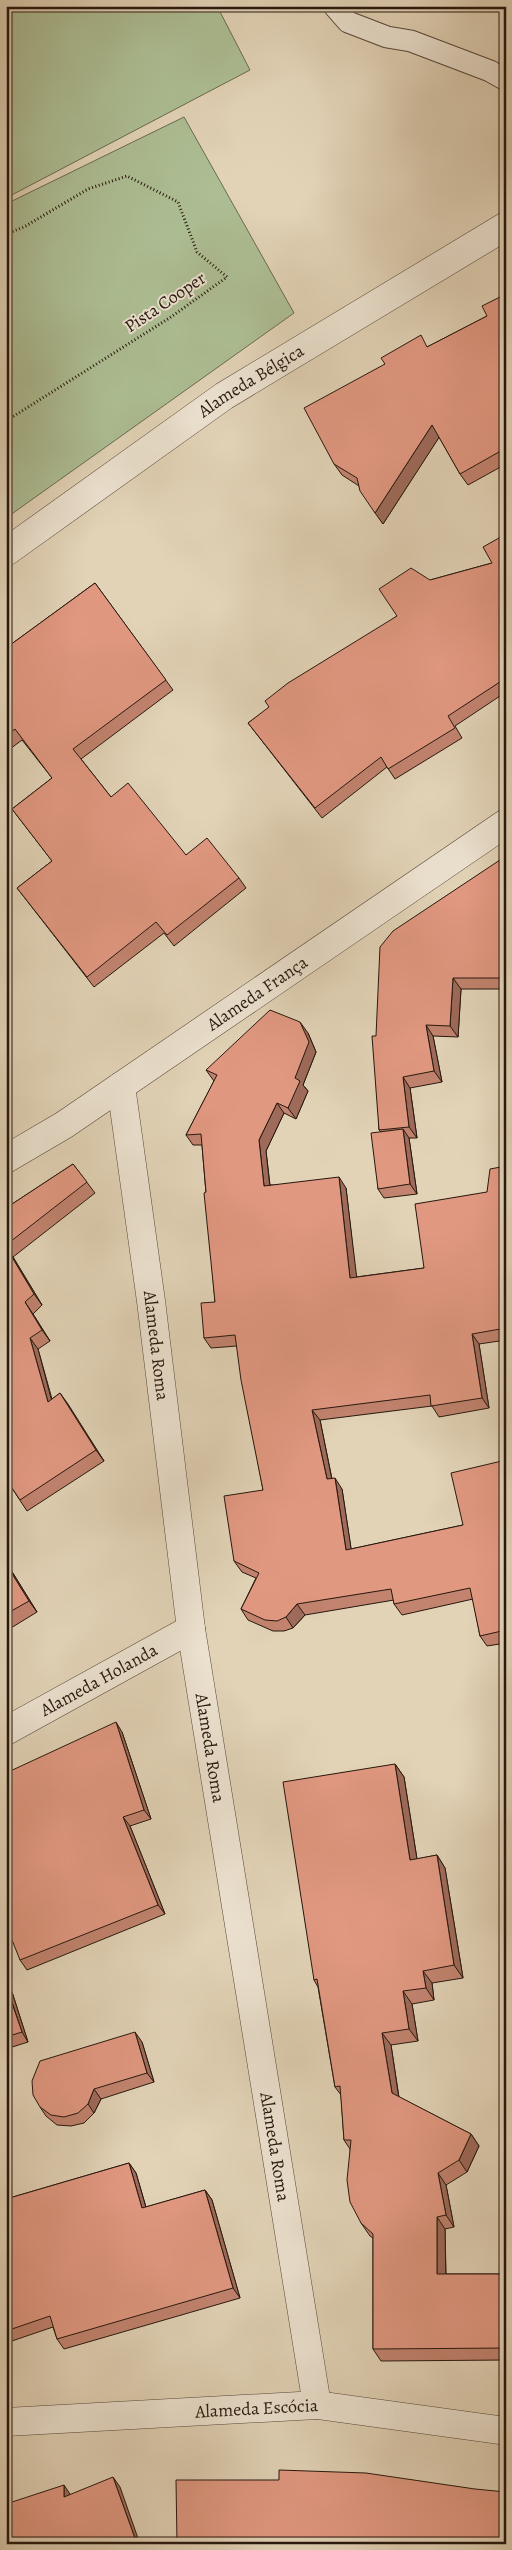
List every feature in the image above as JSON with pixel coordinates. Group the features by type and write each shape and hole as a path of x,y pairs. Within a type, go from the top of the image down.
{"street":[{"name":"Alameda Bélgica","path":"6,552 224,396 506,226"},
{"name":"Alameda França","path":"6,1159 64,1125 506,823"},
{"name":"Alameda Roma","path":"121,1086 150,1291 192,1629 317,2405"},
{"name":"Alameda Holanda","path":"6,1731 192,1629"},
{"name":"Alameda Escócia","path":"6,2422 317,2405 506,2431"}],"lane":[{"path":"334,6 348,22 387,37 411,41 490,70 506,80"}],"path":[{"name":"Pista Cooper","path":"6,234 24,228 88,189 127,176 178,202 197,252 227,277 171,317 6,421"}],"green space":[{"path":"6,6 217,6 250,70 6,198"},
{"path":"184,117 294,313 6,518 6,204"}],"building":[{"path":"506,294 506,448 460,474 432,425 375,513 360,491 357,478 334,464 304,408 385,364 381,358 421,335 427,347 487,316 482,306"},
{"path":"506,534 506,678 448,716 455,728 388,769 381,757 315,808 248,723 269,707 265,701 288,683 397,616 379,589 411,568 430,580 492,563 483,547"},
{"path":"95,583 166,680 73,749 111,797 128,783 186,855 207,838 239,878 167,935 156,922 87,977 17,888 52,861 12,809 52,778 15,729 6,736 6,648"},
{"path":"506,856 506,978 453,978 450,1026 426,1025 434,1071 403,1077 409,1127 379,1130 372,1036 376,1036 380,947 393,931"},
{"path":"270,1010 300,1022 309,1042 295,1078 300,1081 288,1108 277,1103 259,1140 264,1186 339,1177 350,1278 424,1268 415,1204 487,1192 490,1169 506,1166 506,1328 472,1334 482,1398 431,1406 430,1395 312,1410 327,1479 335,1478 346,1550 463,1525 451,1473 506,1460 506,1630 480,1636 470,1588 394,1604 391,1589 297,1604 286,1617 277,1621 265,1620 241,1609 259,1573 234,1561 224,1496 263,1490 241,1380 235,1335 204,1338 201,1303 215,1302 204,1193 206,1192 201,1134 186,1135 217,1075 206,1070"},
{"path":"403,1129 410,1184 378,1189 371,1133"},
{"path":"73,1164 87,1182 6,1245 6,1208"},
{"path":"6,1247 34,1294 25,1302 42,1330 30,1338 48,1402 60,1393 96,1450 20,1500 6,1479"},
{"path":"6,1564 29,1601 6,1614"},
{"path":"116,1722 144,1810 123,1817 158,1905 20,1960 6,1925 6,1773"},
{"path":"502,1748 506,1748 506,1771"},
{"path":"395,1764 410,1860 437,1855 454,1965 423,1971 426,1988 403,1991 409,2029 382,2033 392,2093 471,2134 459,2160 438,2173 446,2215 437,2217 437,2274 506,2274 506,2348 373,2349 373,2234 361,2223 350,2202 347,2180 351,2140 344,2140 340,2086 335,2087 317,1979 314,1980 283,1782"},
{"path":"6,1986 22,2032 6,2037"},
{"path":"135,2032 147,2073 94,2089 88,2104 78,2113 64,2117 51,2115 40,2107 33,2095 32,2081 40,2061"},
{"path":"129,2163 142,2208 205,2190 233,2288 57,2339 50,2316 6,2331 6,2199"},
{"path":"279,2470 366,2473 506,2492 506,2544 177,2544 176,2480 279,2480"},
{"path":"113,2477 137,2544 6,2544 6,2504 64,2485 64,2497"}]}
